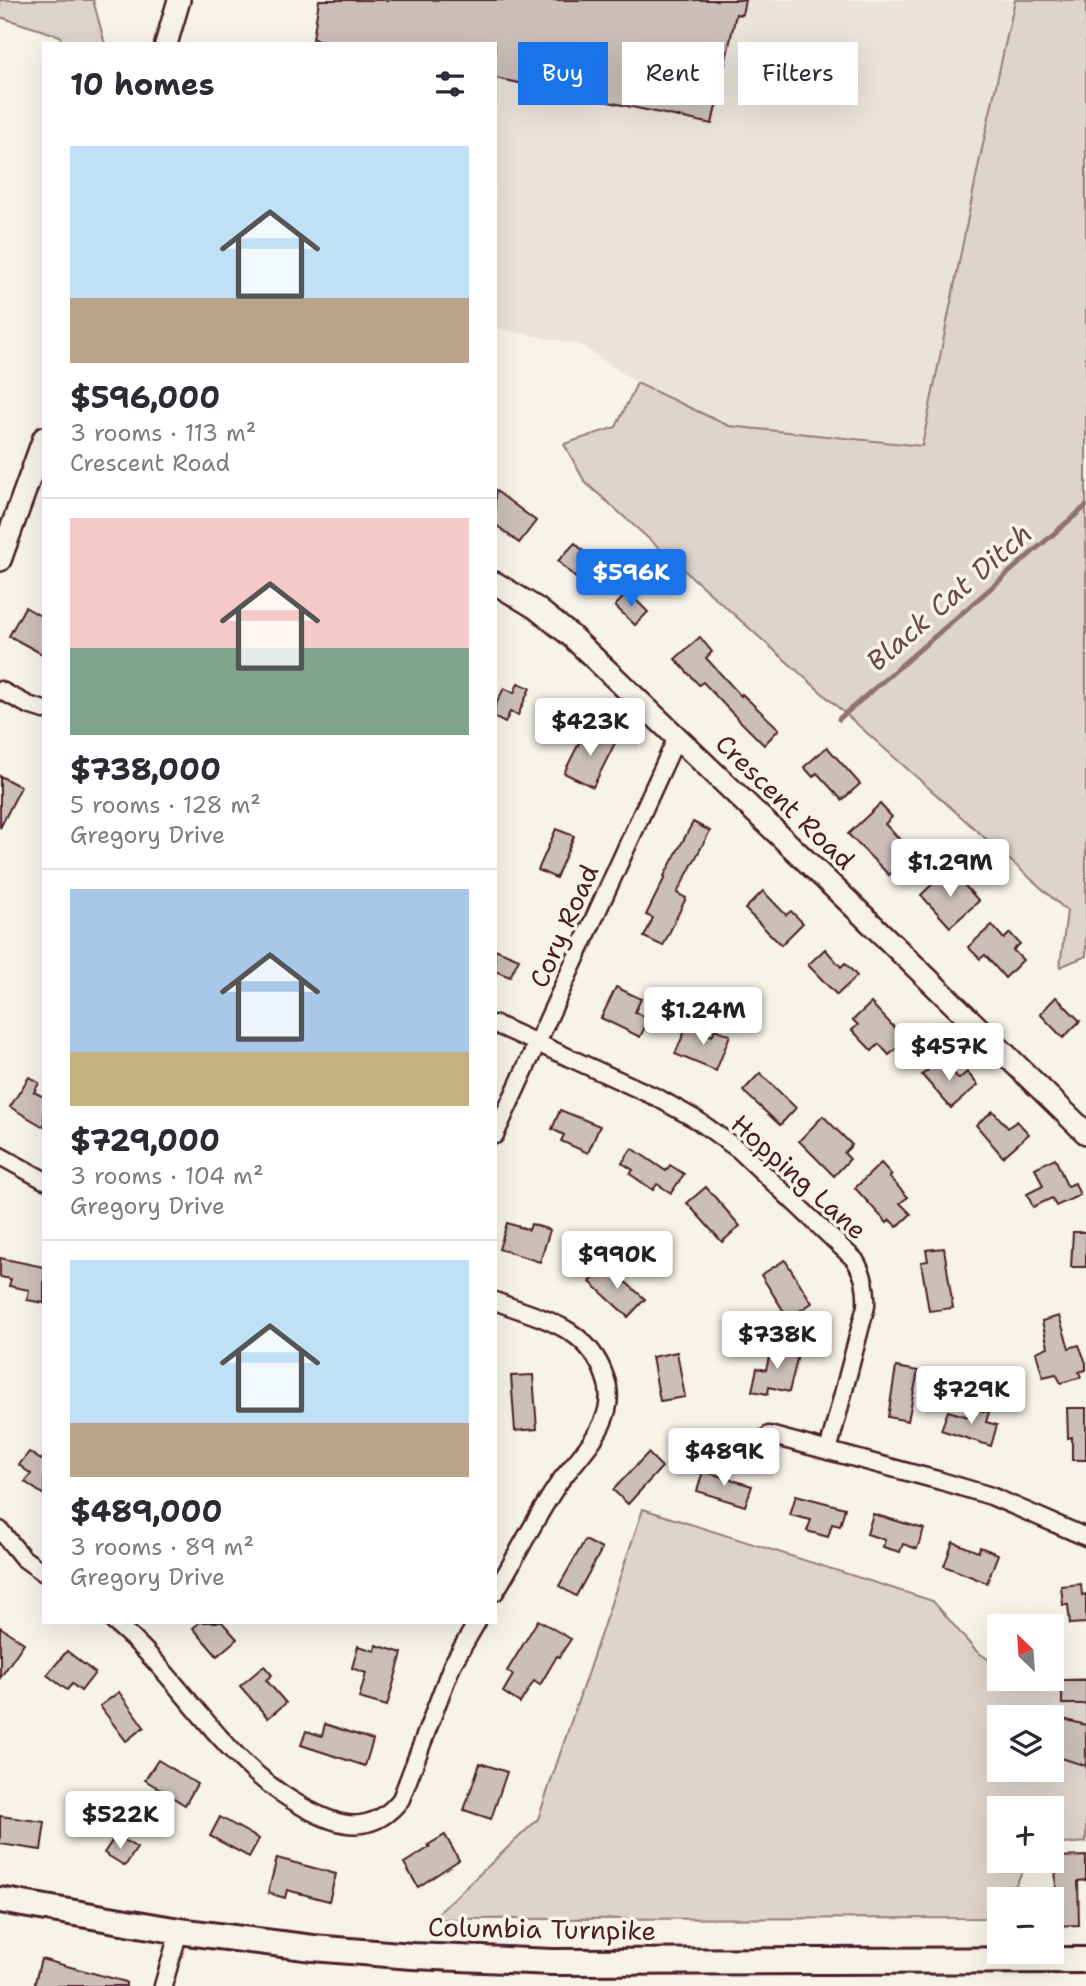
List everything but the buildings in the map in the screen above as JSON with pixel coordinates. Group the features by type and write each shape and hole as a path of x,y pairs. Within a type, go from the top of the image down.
{"main road":[{"name":"Columbia Turnpike","path":"0,1900 178,1931 313,1948 400,1955 553,1962 1086,1961"}],"street":[{"path":"167,42 179,0"},
{"path":"0,560 42,444"},
{"name":"Crescent Road","path":"497,584 536,608 570,635 1086,1133"},
{"path":"0,690 42,709"},
{"name":"Cory Road","path":"497,1131 677,737"},
{"name":"Hopping Lane","path":"497,1025 658,1098 696,1120 739,1150 855,1260 863,1273 866,1306 828,1451"},
{"path":"0,1156 42,1179"},
{"path":"497,1302 570,1330 582,1338 601,1365 609,1401 596,1437 559,1483 497,1589"},
{"path":"769,1435 941,1480 991,1496 1086,1537"},
{"path":"0,1530 23,1558 42,1572"},
{"path":"116,1624 146,1653 253,1771 290,1800 309,1810 351,1824 376,1820 386,1815 401,1799 452,1665 476,1624"},
{"path":"163,1986 178,1931"}],"shaded area":[{"path":"0,0 93,0 104,42 62,42 60,36 0,17"},
{"path":"324,0 1015,0 922,446 728,426 637,383 581,345 497,328 497,42 315,42"},
{"path":"1015,0 1086,0 1086,956 1060,967 1067,911 585,482 564,444 616,427 637,383 729,426 922,446"},
{"path":"643,1509 933,1601 975,1650 987,1658 987,1691 1064,1691 1064,1680 1086,1679 1086,1842 1064,1844 1064,1796 987,1796 987,1873 1022,1873 1014,1887 987,1887 987,1918 432,1919 538,1819"}],"waterway":[{"name":"Black Cat Ditch","path":"839,719 1086,506"}]}
